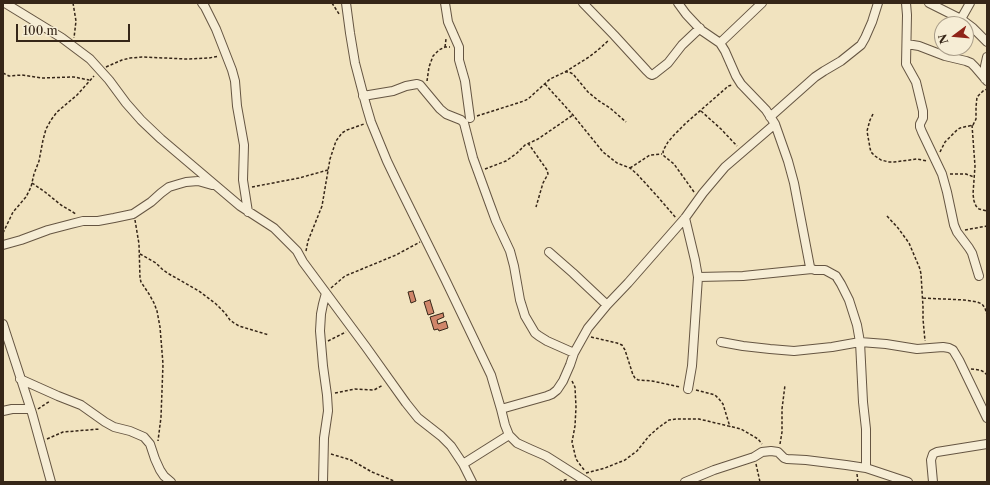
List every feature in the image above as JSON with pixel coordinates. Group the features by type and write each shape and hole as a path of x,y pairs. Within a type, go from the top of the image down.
{"street":[{"path":"5,3 62,38 90,59 141,120 161,139 215,186 248,212 274,228 296,251 418,418 451,446 463,464 472,482"},
{"path":"202,3 216,29 226,54 234,81 244,145 243,180 248,212"},
{"path":"346,3 355,64 371,122 392,172 445,279 490,375 509,435 517,443 546,456 586,482"},
{"path":"445,3 449,25 459,47 459,60 465,81 470,118"},
{"path":"583,3 652,75 668,63 682,45 700,28"},
{"path":"678,3 686,14 700,28 720,43 741,84 762,104 772,120 790,168 809,263 812,269"},
{"path":"720,43 762,3"},
{"path":"501,409 547,396 557,390 583,336 607,305 682,220 725,167 742,152 815,78 841,61 861,45 872,22 878,3"},
{"path":"906,3 906,64 916,82 924,115 920,127 939,167 947,192 954,225 957,232 972,253 978,276"},
{"path":"929,3 955,16"},
{"path":"963,16 970,3"},
{"path":"974,29 987,42"},
{"path":"907,44 920,46 945,56 971,63 986,80"},
{"path":"986,80 985,66 987,56"},
{"path":"364,96 417,84 420,85 446,114 461,120 464,123 478,171 496,221 510,252 520,300 525,316 535,333 547,341 574,353"},
{"path":"3,245 48,230 83,221 98,221 133,214 151,202 169,187 186,182 198,181 215,186"},
{"path":"682,220 695,260 698,277 692,366 688,388"},
{"path":"549,252 607,305"},
{"path":"698,277 743,276 812,269 825,270 836,276 849,300 857,325 860,342 866,429 866,468"},
{"path":"323,482 324,438 328,411 321,344 321,314 322,304 326,293"},
{"path":"3,324 31,411 51,482"},
{"path":"720,342 770,350 794,351 860,342 917,349 949,348 953,350 964,369 987,418"},
{"path":"20,379 81,405 114,427 130,431 144,437 150,444 157,464 164,476 171,482"},
{"path":"3,412 12,409 31,411"},
{"path":"463,464 509,435"},
{"path":"933,482 931,460 933,454 942,451 987,444"},
{"path":"685,482 714,470 754,457 762,452 771,451 778,452 787,459 846,464 866,468 908,482"}],"path":[{"path":"73,3 76,21 73,46"},
{"path":"470,118 496,111 528,99 550,79 565,72 598,50 614,35"},
{"path":"425,91 429,67 433,56 445,47 459,47"},
{"path":"3,233 13,212 26,196 32,183 46,129 58,112 77,96 99,70 122,60 142,56 187,59 209,58 226,54"},
{"path":"565,72 573,74 588,92 626,122"},
{"path":"3,73 9,76 22,75 42,78 74,77 90,80"},
{"path":"544,84 573,115 603,152 617,163 630,168 637,174 682,220"},
{"path":"699,198 674,164 665,158 663,154 664,149 674,135 728,86 741,84"},
{"path":"939,167 942,146 957,130 972,125 975,122 977,97 987,89"},
{"path":"700,111 721,129 742,152"},
{"path":"873,114 867,131 870,148 875,156 881,160 894,162 920,159 939,167 974,176"},
{"path":"478,171 506,160 517,153 525,145 538,139 573,115"},
{"path":"303,262 308,241 322,206 328,170 336,141 342,133 347,130 371,122"},
{"path":"972,125 975,166 974,201 979,209 987,211"},
{"path":"528,143 547,170 548,174 543,183 536,207"},
{"path":"630,168 650,155 663,154"},
{"path":"244,190 328,170"},
{"path":"32,183 61,205 78,215 83,221"},
{"path":"133,214 138,231 140,278 158,311 160,327 163,364 161,417 157,441"},
{"path":"887,216 909,243 922,274 923,319 927,349"},
{"path":"957,232 987,226"},
{"path":"326,293 345,276 396,255 425,240"},
{"path":"140,254 153,261 169,274 199,291 216,304 234,324 269,335"},
{"path":"923,298 977,302 982,304 987,315"},
{"path":"321,344 353,328"},
{"path":"583,336 612,341 622,345 633,375 638,380 652,381 688,388 715,395 720,398 730,427"},
{"path":"964,369 980,370 987,375"},
{"path":"566,374 575,387 576,396 575,426 572,437 573,448 578,463 586,473"},
{"path":"327,395 355,389 377,389 389,380"},
{"path":"778,452 781,437 785,385"},
{"path":"31,411 58,396"},
{"path":"577,476 605,468 625,460 637,451 649,436 669,420 699,419 741,429 758,438 765,447"},
{"path":"40,442 63,432 102,428"},
{"path":"324,452 351,460 372,472 394,481"},
{"path":"754,457 760,482"}],"building":[{"path":"413,291 416,301 411,303 408,292"},
{"path":"430,300 434,313 428,315 424,302"},
{"path":"443,313 444,317 437,320 438,324 446,321 448,328 439,331 438,329 434,330 430,317"}]}
